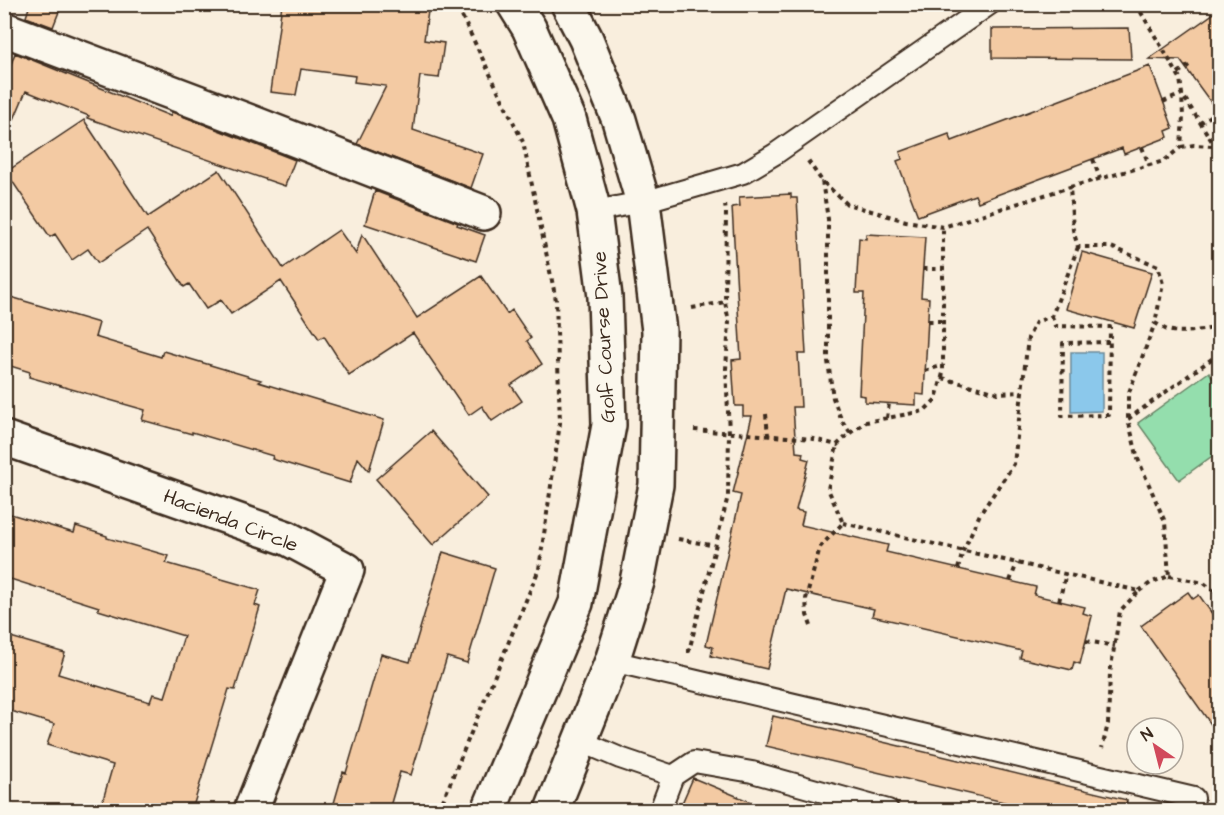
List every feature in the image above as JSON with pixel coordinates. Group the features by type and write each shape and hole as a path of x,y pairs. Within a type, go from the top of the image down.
{"street":[{"name":"Golf Course Drive","path":"489,810 576,603 609,424 605,297 594,211 569,118 529,28 514,4"},
{"path":"552,810 612,661 637,582 656,485 659,332 643,202 619,120 586,39 568,4"},
{"path":"4,29 483,213"},
{"name":"Hacienda Circle","path":"4,438 287,538 347,570 251,810"}],"lane":[{"path":"594,211 643,202 743,173 775,154 990,4"},
{"path":"612,661 1194,798 1192,810"},
{"path":"580,741 620,758 673,776"},
{"path":"660,810 673,776 694,762 752,772 888,810"}],"path":[{"path":"439,810 539,569 560,423 556,300 523,142 456,4"},
{"path":"1136,4 1180,78 1183,117 1180,147"},
{"path":"1178,73 1192,63"},
{"path":"1163,102 1182,94"},
{"path":"1182,94 1220,154"},
{"path":"1200,123 1217,112"},
{"path":"850,433 841,419 833,398 828,361 828,219 822,181 847,204 906,221 943,227 1070,187 1164,161 1180,147 1215,146"},
{"path":"1142,147 1149,165"},
{"path":"1093,159 1100,179"},
{"path":"680,649 689,651 728,496 729,433 726,369 729,322 725,302 726,212 720,180"},
{"path":"1070,187 1073,230 1077,247 1052,316 1055,326 1110,327 1110,342 1109,415 1062,416 1063,343 1110,342"},
{"path":"843,523 828,489 837,445 866,422 924,411 936,399 943,365 943,227"},
{"path":"1077,247 1111,247 1158,266 1163,284 1155,322 1128,395 1128,420 1138,459 1165,522 1169,576"},
{"path":"923,269 943,269"},
{"path":"692,308 725,302"},
{"path":"958,569 963,550 980,514 1014,464 1028,338 1036,322 1052,316"},
{"path":"928,321 943,321"},
{"path":"1155,322 1169,330 1192,331 1220,326"},
{"path":"1128,420 1220,353"},
{"path":"925,370 943,365"},
{"path":"942,378 998,393 1022,392"},
{"path":"887,418 888,403"},
{"path":"766,414 768,435"},
{"path":"694,430 814,439 837,445"},
{"path":"843,523 1139,591"},
{"path":"811,626 807,615 806,598 820,547 843,523"},
{"path":"678,538 716,546"},
{"path":"1010,581 1017,563"},
{"path":"1059,601 1066,574"},
{"path":"1108,724 1110,673 1120,611 1139,591 1152,582 1169,576 1204,583 1220,596"},
{"path":"1211,613 1220,609"},
{"path":"1086,641 1115,646"}],"green space":[{"path":"1209,372 1219,387 1219,451 1179,480 1138,423"}],"water":[{"path":"1071,352 1102,352 1102,411 1071,412"}],"building":[{"path":"30,4 62,4 53,27 26,17"},
{"path":"282,4 429,4 424,40 444,43 439,78 420,76 413,130 483,154 471,188 357,144 386,86 354,82 355,76 301,69 296,95 270,92"},
{"path":"1220,9 1220,115 1180,60 1149,59"},
{"path":"1129,28 1131,59 992,58 992,29"},
{"path":"15,53 170,116 172,112 295,160 285,186 87,118 89,116 26,91 12,124 4,121 4,84"},
{"path":"1150,66 1173,128 1166,131 1168,137 1124,154 1122,148 978,202 975,195 918,216 897,161 902,159 900,152 949,134 952,141"},
{"path":"84,120 148,217 219,170 283,268 339,230 356,254 362,234 417,318 481,276 507,314 512,310 531,338 527,341 542,364 511,385 522,401 492,421 482,406 469,415 413,333 349,375 324,336 319,339 281,281 231,314 221,300 206,309 189,284 184,287 147,230 98,263 88,249 72,260 55,234 50,237 6,172"},
{"path":"375,191 485,235 476,261 365,224"},
{"path":"791,194 791,198 797,198 806,354 798,354 801,407 793,407 796,452 803,453 802,458 809,460 796,510 804,512 801,525 888,545 886,552 1036,587 1034,595 1085,607 1083,613 1092,616 1080,664 1074,662 1072,670 1020,658 1022,651 872,616 874,609 786,589 767,669 711,656 713,647 706,645 741,495 733,493 752,416 743,416 743,406 735,406 732,360 741,359 732,207 740,206 739,197"},
{"path":"866,234 925,237 921,297 929,298 924,395 916,394 916,405 865,402 865,396 859,395 864,293 856,293 859,238 866,239"},
{"path":"1082,252 1152,272 1134,328 1066,309"},
{"path":"4,295 99,323 95,337 161,357 163,351 384,420 369,471 358,458 350,483 272,459 273,456 142,420 145,410 29,377 30,372 4,364"},
{"path":"431,431 488,497 433,545 376,479"},
{"path":"4,512 74,533 76,526 107,536 107,538 169,556 166,563 260,590 255,605 260,607 235,690 229,689 192,810 100,810 113,765 47,745 54,724 4,709 4,635 65,653 58,674 150,702 153,694 165,697 184,636 98,610 99,607 4,577"},
{"path":"443,552 495,568 467,663 447,657 411,775 400,772 389,810 332,810 343,772 346,773 381,654 410,662"},
{"path":"1188,592 1193,599 1199,595 1220,625 1220,737 1141,626"},
{"path":"773,716 1127,800 1126,810 1038,810 766,746"},
{"path":"693,778 770,810 679,810"}]}
